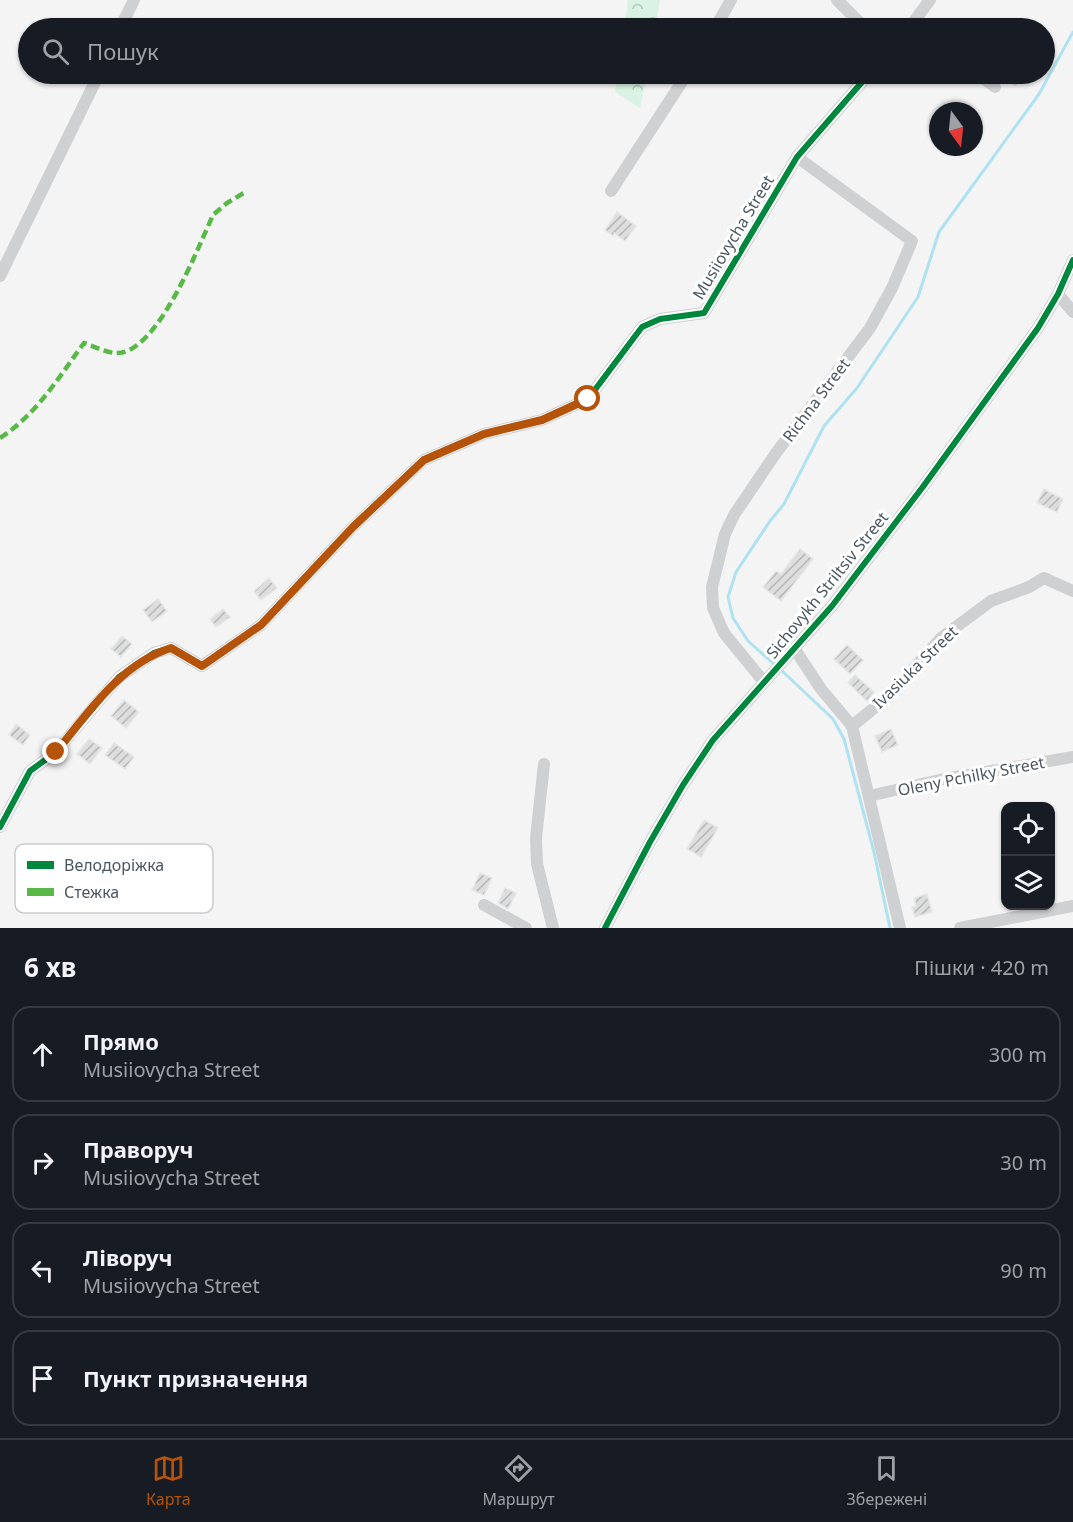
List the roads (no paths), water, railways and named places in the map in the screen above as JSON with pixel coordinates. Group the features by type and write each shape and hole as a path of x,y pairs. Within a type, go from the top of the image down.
{"street":[{"path":"125,18 134,0"},
{"path":"721,18 731,0"},
{"path":"837,0 855,18"},
{"path":"920,18 930,0"},
{"path":"0,276 94,84"},
{"path":"611,191 681,84"},
{"name":"Musiiovycha Street","path":"0,827 30,771 56,752 119,677 154,653 171,648 202,666 261,625 353,527 424,460 484,434 542,420 588,399 642,327 660,319 704,313 797,157 860,84"},
{"path":"991,84 995,87"},
{"name":"Richna Street","path":"768,677 724,633 713,609 712,587 724,534 734,515 776,453 870,328 892,288 912,241 797,157"},
{"name":"Sichovykh Striltsiv Street","path":"605,928 628,882 683,785 713,740 832,606 922,488 1038,328 1058,294 1073,260"},
{"path":"1058,294 1073,312"},
{"name":"Ivasiuka Street","path":"852,726 890,695 940,638 990,601 1029,587 1044,578 1073,591"},
{"path":"794,648 821,689 852,726 900,928"},
{"name":"Oleny Pchilky Street","path":"869,796 976,772 1073,757"},
{"path":"544,764 537,821 537,864 553,928"},
{"path":"484,905 526,928"},
{"path":"960,928 1073,906"}],"waterway":[{"path":"1055,65 1073,32"},
{"path":"774,664 748,641 733,618 728,597 736,572 784,504 824,426 857,388 918,297 939,232 1044,84"},
{"path":"779,668 833,719 844,739 874,852 890,928"}]}
